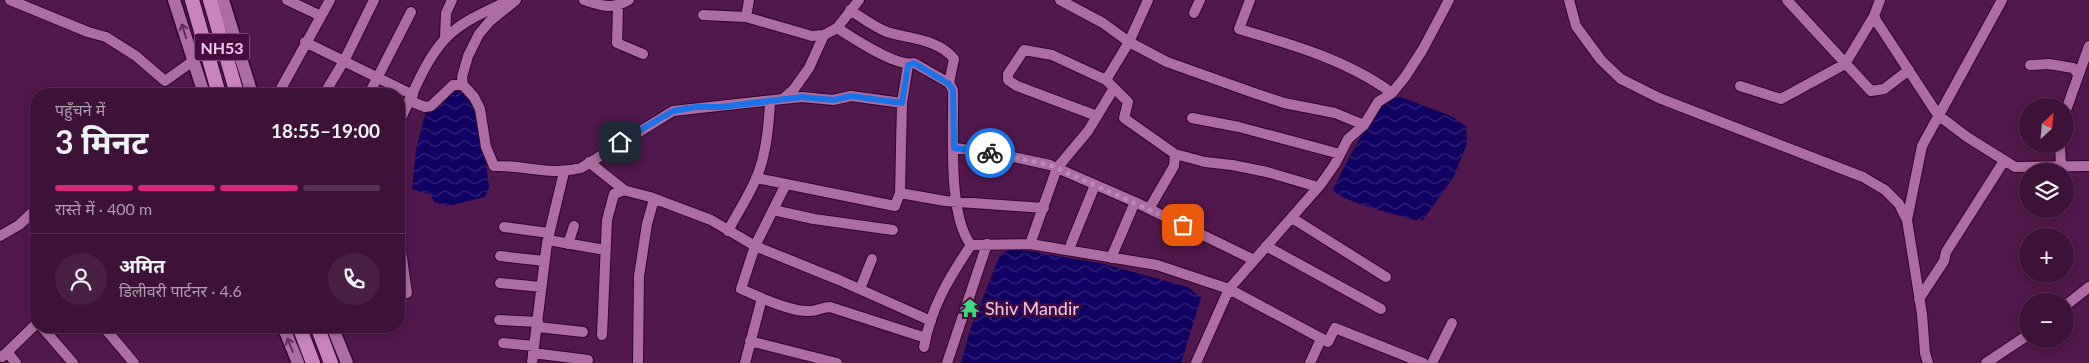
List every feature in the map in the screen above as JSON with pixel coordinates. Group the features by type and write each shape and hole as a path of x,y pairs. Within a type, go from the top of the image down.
{"highway":[{"name":"NH53","path":"192,0 217,88"},
{"name":"NH53","path":"210,0 235,88"},
{"path":"302,333 313,363"},
{"path":"320,333 331,363"}],"street":[{"path":"10,0 88,32 106,37 136,56 164,81 193,61"},
{"path":"174,0 202,88"},
{"path":"223,0 250,88"},
{"path":"287,0 321,16"},
{"path":"282,88 305,42 330,0"},
{"path":"328,88 344,62 374,0"},
{"path":"445,39 446,13 452,0"},
{"path":"405,110 434,54 445,39 474,18 512,0"},
{"path":"516,0 490,21 479,34 468,56 462,77 463,85 474,97 480,109 486,147 494,166 519,166 545,171 564,172 581,168 673,111 802,97 833,100 851,96 902,103"},
{"path":"584,0 618,7 629,0"},
{"path":"746,18 749,0"},
{"path":"702,15 746,18 812,36 824,35 837,28 859,0"},
{"path":"1060,0 1103,23 1130,42 1167,62 1284,103 1335,113 1364,125"},
{"path":"1106,80 1130,42 1148,0"},
{"path":"1194,13 1200,0"},
{"path":"1250,0 1238,29 1285,42 1319,55 1375,81 1392,93"},
{"path":"1196,363 1228,289 1318,186 1348,139 1364,125 1378,102 1392,93 1423,49 1449,0"},
{"path":"1569,0 1576,26 1601,60 1621,79 1658,98 1863,177 1885,190 1899,204 1907,220 1919,299 1924,353 1928,363"},
{"path":"1787,0 1871,91 1884,89 1908,70"},
{"path":"1740,86 1781,99 1845,64 1874,16 1880,0"},
{"path":"1907,220 1922,146 2002,0"},
{"path":"618,7 617,43 643,54"},
{"path":"850,10 885,31 947,50 954,59 949,84"},
{"path":"373,88 411,12"},
{"path":"1874,16 1938,114 1967,138 2004,161 2015,167 2019,167"},
{"path":"837,28 876,51 908,65 914,63 949,84 953,90 955,202 963,234 971,245"},
{"path":"783,99 794,89 809,68 824,35"},
{"path":"305,42 394,88"},
{"path":"2070,98 2089,46"},
{"path":"1097,116 1017,86 1008,80 1008,74 1024,50 1052,55 1106,80 1128,102 1124,118 1175,154 1205,162 1267,172 1318,186"},
{"path":"2030,65 2049,64 2073,68 2078,74"},
{"path":"756,178 895,206 900,193 902,103 908,65"},
{"path":"405,95 425,108 431,106 453,86 463,85"},
{"path":"1030,244 1057,168 1088,131 1114,88"},
{"path":"728,231 759,172 769,124 770,101"},
{"path":"1192,118 1239,127 1340,154"},
{"path":"954,148 1037,161 1057,168 1135,202 1254,260"},
{"path":"1149,209 1174,166 1175,154"},
{"path":"1919,299 1944,261 1946,252 1976,208 2004,161"},
{"path":"589,162 623,190 711,220 755,246 860,289 931,321"},
{"path":"2074,166 2089,166"},
{"path":"533,354 548,236 557,208 564,172"},
{"path":"786,184 755,246 741,289 762,298 806,311 830,307 925,343 944,285 971,245"},
{"path":"1071,244 1095,185"},
{"path":"602,336 607,220 614,194 623,190"},
{"path":"900,193 955,202 1044,208"},
{"path":"641,363 639,276 647,224 654,199"},
{"path":"1111,258 1135,202"},
{"path":"773,210 814,219 893,230"},
{"path":"0,236 19,225 30,215"},
{"path":"1292,218 1386,277"},
{"path":"568,244 574,226"},
{"path":"504,227 548,236 568,244 605,250"},
{"path":"947,363 987,244"},
{"path":"971,245 1030,244 1157,265 1228,289 1328,342 1336,328 1422,363"},
{"path":"1266,246 1381,309"},
{"path":"500,256 544,261"},
{"path":"860,289 872,259"},
{"path":"405,279 407,293"},
{"path":"500,283 542,287"},
{"path":"2074,298 2089,286"},
{"path":"744,363 762,298"},
{"path":"499,320 538,324 583,332"},
{"path":"1432,363 1452,323"},
{"path":"16,363 2,356 30,330"},
{"path":"46,333 73,363"},
{"path":"109,333 134,363"},
{"path":"286,333 298,363"},
{"path":"335,333 347,363"},
{"path":"1310,363 1321,339"},
{"path":"750,341 837,363"},
{"path":"1986,363 2019,341"},
{"path":"503,343 533,354 588,360"}],"water":[{"path":"460,90 474,101 482,126 489,188 485,197 448,206 434,202 431,195 412,189 416,150 425,114 450,94"},
{"path":"1401,97 1451,116 1466,126 1467,144 1453,178 1423,220 1414,220 1346,199 1333,190 1358,141 1375,115 1390,100"},
{"path":"1011,248 1104,264 1188,287 1201,298 1181,363 961,363 970,330 1000,255"}],"way so far":[{"path":"990,153 1050,165 1183,225"}],"place":[{"name":"Shiv Mandir","path":"970,308"}],"route":[{"path":"620,142 654,124 673,111 696,107 720,107 762,100 770,101 802,97 833,100 851,96 902,103 908,65 914,63 949,84 953,90 954,148 990,153"}]}
